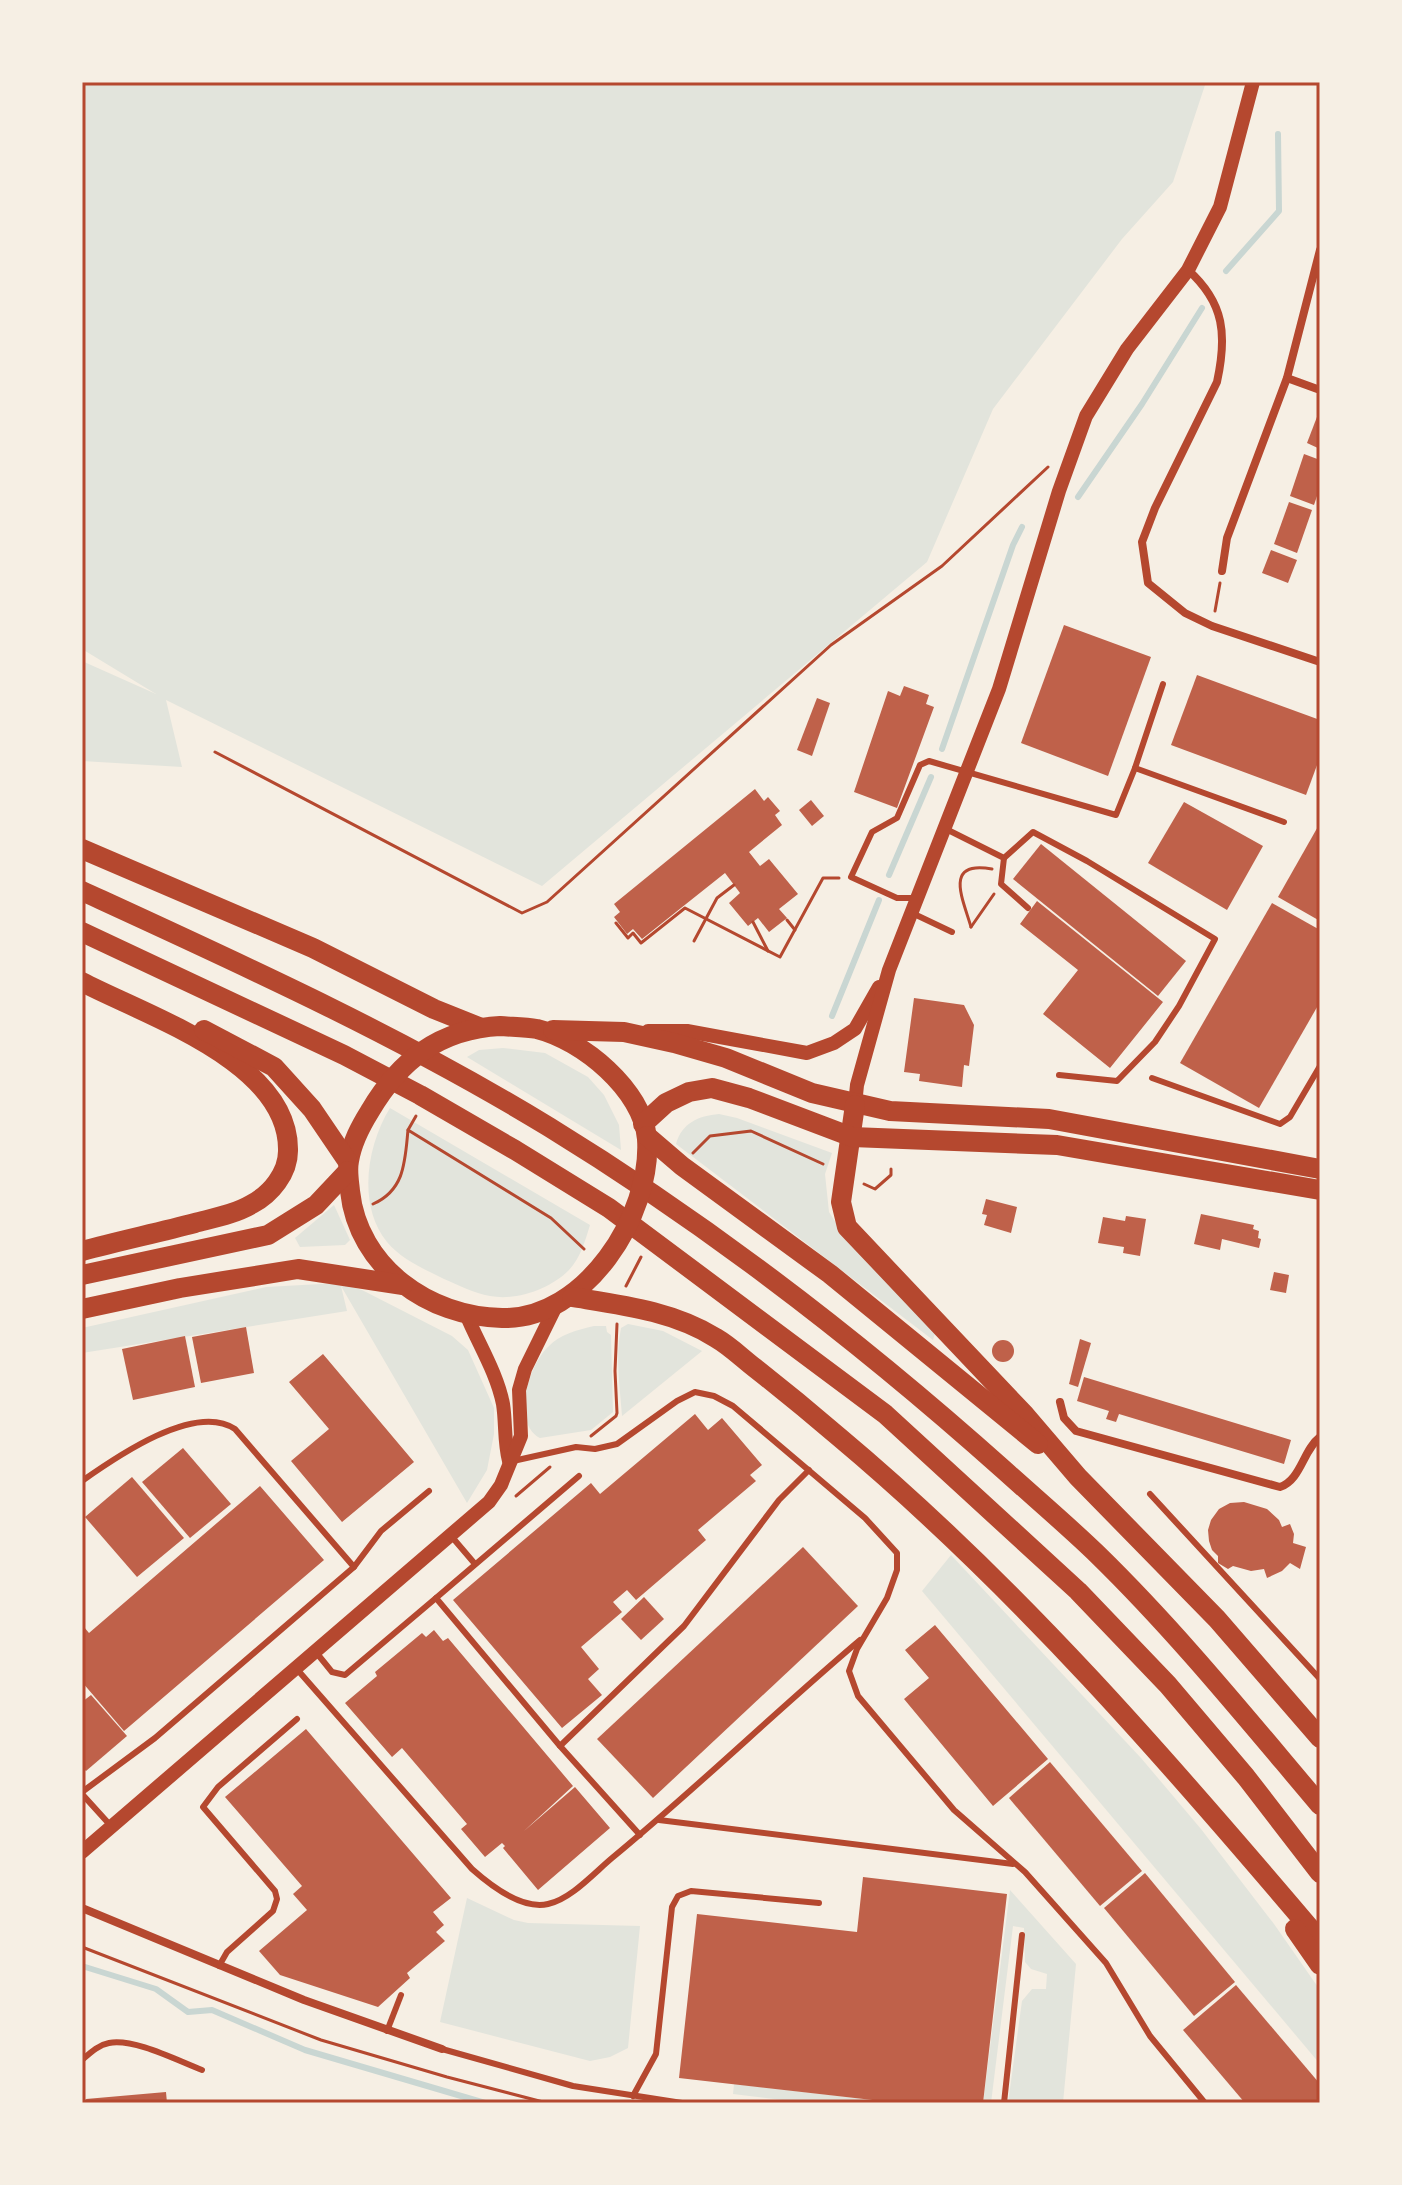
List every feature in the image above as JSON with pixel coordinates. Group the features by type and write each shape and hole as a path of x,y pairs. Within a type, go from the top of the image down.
{"highway":[{"path":"82,849 313,948 434,1009 479,1027 624,1032 726,1058 812,1093 855,1105 948,1116 1049,1119 1320,1169"},
{"path":"82,891 371,1027 548,1126 694,1223 811,1306 919,1394 1097,1554 1195,1657 1320,1805"},
{"path":"82,932 344,1055 515,1150 609,1208 885,1414 1078,1591 1168,1685 1227,1754 1320,1873"},
{"path":"82,979 223,1039 274,1067 312,1109 348,1166"},
{"path":"82,979 240,1066 262,1087 281,1112 289,1148 283,1174 252,1205 227,1215 82,1251"},
{"path":"479,1027 433,1044 416,1054 398,1071 355,1135 348,1166 355,1220 372,1253 403,1285 430,1303 466,1314 504,1319 539,1314 564,1301 609,1256 635,1208 643,1183 645,1130 666,1103 689,1092 712,1088 749,1098 852,1137 1057,1145 1320,1190"},
{"path":"537,1029 580,1046 607,1068 630,1098 645,1130 682,1166 830,1274 1078,1477"},
{"path":"855,1105 841,1202 847,1227 1025,1415 1078,1477 1217,1619 1320,1738"},
{"path":"82,1275 268,1235 316,1205 348,1166"},
{"path":"82,1309 180,1288 298,1269 403,1285"},
{"path":"564,1301 629,1306 673,1317 716,1338 888,1478 974,1558 1092,1679 1320,1940"},
{"path":"1232,1836 1320,1965"}],"street":[{"path":"855,1105 857,1085 889,970 999,689 1059,491 1086,416 1127,349 1188,270 1220,207 1253,82"},
{"path":"1222,571 1227,538 1287,378 1320,250"},
{"path":"1188,270 1204,284 1222,322 1221,365 1217,382 1155,508 1142,542 1148,583 1185,613 1212,626 1320,662"},
{"path":"1287,378 1320,390"},
{"path":"624,1032 687,1031 807,1053 834,1043 855,1029 889,970"},
{"path":"82,1852 497,1493 521,1436 519,1390 525,1369 564,1301"},
{"path":"466,1314 500,1391 509,1461"},
{"path":"1060,1402 1064,1418 1076,1431 1280,1487 1291,1481 1310,1445 1320,1437"},
{"path":"82,1908 219,1966 442,2049"}],"lane":[{"path":"918,898 897,898 851,877 872,832 897,818 920,765 929,761 1116,815 1163,684"},
{"path":"1135,768 1284,822"},
{"path":"944,828 1004,858"},
{"path":"1028,908 1001,884 1004,858 1033,832 1215,939 1179,1006 1155,1042 1117,1081 1059,1075"},
{"path":"911,913 952,932"},
{"path":"1152,1078 1280,1124 1290,1117 1320,1066"},
{"path":"509,1461 576,1447 595,1449 617,1444 685,1396 704,1393 723,1400 750,1418 865,1518 897,1553 897,1570 881,1610 857,1649 849,1671 858,1696 954,1810 1034,1882 1106,1963 1150,2036 1205,2103"},
{"path":"82,1481 165,1433 194,1422 219,1421 235,1429 354,1567"},
{"path":"560,1746 684,1626 779,1500 809,1470"},
{"path":"315,1651 332,1672 345,1675 579,1476"},
{"path":"111,1826 82,1793 155,1738 354,1567 381,1531 429,1491"},
{"path":"1150,1494 1320,1679"},
{"path":"450,1535 475,1564"},
{"path":"436,1598 560,1746 640,1835"},
{"path":"295,1667 472,1869 522,1901 546,1905 559,1900 658,1820 867,1634"},
{"path":"219,1966 227,1952 273,1911 277,1899 275,1891 203,1807 218,1787 297,1719"},
{"path":"658,1820 1016,1865"},
{"path":"633,2096 656,2054 672,1907 678,1896 691,1891 819,1903"},
{"path":"1004,2103 1022,1935"},
{"path":"387,2031 401,1995"},
{"path":"82,2060 102,2045 119,2042 202,2070"},
{"path":"442,2049 573,2086 682,2103"}],"path":[{"path":"215,752 522,913 547,902 831,645 942,566 1050,465"},
{"path":"1212,626 1222,571"},
{"path":"1001,884 971,927 959,885 961,876 966,869 976,866 1002,872"},
{"path":"616,923 628,938 633,933 641,943 685,908 780,957 823,878 846,878"},
{"path":"694,941 717,898 734,885"},
{"path":"787,920 795,930"},
{"path":"753,922 768,951"},
{"path":"376,1203 392,1191 402,1175 408,1130 551,1218 584,1249"},
{"path":"692,1154 710,1136 751,1131 823,1164"},
{"path":"864,1184 875,1189 891,1175 891,1169"},
{"path":"620,1275 627,1280 629,1277"},
{"path":"576,1447 616,1416 617,1326"},
{"path":"82,1947 321,2040 547,2103"}],"shaded area":[{"path":"82,82 1206,82 1173,182 1122,239 993,409 927,562 542,886 166,700 182,767 82,761 82,661 156,694 82,649"},
{"path":"503,1048 545,1053 588,1077 604,1095 619,1125 621,1150 467,1057 479,1050"},
{"path":"390,1108 590,1225 580,1254 569,1270 552,1283 532,1292 500,1297 472,1291 399,1254 378,1227 369,1193 371,1157"},
{"path":"719,1114 832,1153 825,1174 829,1212 843,1234 935,1333 933,1340 676,1144 682,1131 692,1122"},
{"path":"334,1205 350,1240 345,1245 300,1247 295,1238"},
{"path":"339,1283 362,1290 452,1336 468,1350 494,1408 494,1434 487,1470 467,1503 341,1286 347,1311 82,1353 82,1328 266,1287"},
{"path":"628,1324 663,1331 702,1351 622,1416 618,1349 621,1328"},
{"path":"606,1326 611,1335 613,1412 591,1430 540,1438 526,1420 529,1379 548,1347 575,1331"},
{"path":"951,1555 1141,1758 1201,1829 1274,1924 1320,1990 1320,2064 922,1591"},
{"path":"1010,1890 1076,1964 1063,2103 1008,2103 1022,2001 1032,1989 1046,1989 1047,1974 1031,1969 1025,1962 1024,1928 1013,1926 991,2103 983,2103"},
{"path":"467,1898 514,1920 528,1923 640,1926 628,2048 610,2057 590,2061 440,2022"},
{"path":"734,2084 899,2103 807,2103 733,2094"}],"building":[{"path":"1320,409 1320,449 1307,443"},
{"path":"1304,454 1320,460 1320,487 1314,505 1290,496"},
{"path":"1289,502 1312,510 1297,553 1274,544"},
{"path":"1271,550 1297,560 1288,583 1262,573"},
{"path":"1064,625 1151,657 1108,776 1021,743"},
{"path":"1197,675 1320,720 1320,757 1306,795 1171,745"},
{"path":"904,686 929,695 926,704 934,707 897,808 854,792 888,691 900,696"},
{"path":"817,698 830,703 812,756 797,750"},
{"path":"755,789 764,801 768,797 780,811 775,815 782,825 749,852 760,866 769,859 798,894 779,909 787,918 769,932 758,918 748,926 729,903 740,893 725,873 642,939 633,929 627,934 614,917 620,912 614,904"},
{"path":"811,800 824,816 812,826 799,810"},
{"path":"1184,802 1263,846 1227,910 1148,863"},
{"path":"1320,823 1320,921 1278,897"},
{"path":"1041,844 1186,961 1158,996 1013,879"},
{"path":"1037,901 1163,1002 1110,1068 1043,1014 1078,970 1020,924"},
{"path":"1272,903 1320,930 1320,1002 1259,1108 1180,1063"},
{"path":"914,998 964,1005 974,1025 969,1066 964,1065 962,1087 919,1081 920,1074 904,1072"},
{"path":"986,1199 1017,1207 1011,1233 984,1225 987,1215 982,1214"},
{"path":"1201,1214 1254,1225 1253,1229 1259,1231 1258,1238 1261,1239 1259,1248 1222,1239 1220,1250 1194,1244"},
{"path":"1126,1216 1146,1219 1140,1256 1123,1253 1124,1247 1098,1243 1103,1217 1125,1221"},
{"path":"1274,1272 1289,1275 1286,1293 1270,1290"},
{"path":"246,1327 254,1373 201,1383 192,1337"},
{"path":"185,1336 195,1387 133,1400 122,1349"},
{"path":"1080,1339 1091,1343 1078,1387 1069,1384"},
{"path":"999,1340 1007,1340 1014,1351 1007,1362 999,1362 992,1355 992,1347"},
{"path":"323,1354 414,1462 342,1522 291,1461 329,1429 289,1382"},
{"path":"1084,1377 1291,1440 1284,1464 1119,1414 1116,1422 1106,1419 1109,1411 1077,1401"},
{"path":"695,1414 708,1430 722,1418 762,1465 750,1475 756,1481 698,1530 706,1540 636,1600 627,1590 613,1602 622,1612 581,1647 599,1669 588,1679 602,1695 562,1728 453,1600 591,1483 600,1494"},
{"path":"183,1448 231,1504 190,1538 142,1482"},
{"path":"132,1477 184,1538 137,1577 85,1517"},
{"path":"260,1486 324,1560 124,1731 82,1682 82,1629 84,1627 89,1633"},
{"path":"1244,1502 1267,1509 1282,1527 1290,1524 1293,1543 1306,1547 1300,1569 1290,1563 1267,1578 1264,1569 1251,1571 1233,1566 1228,1569 1218,1563 1218,1556 1209,1541 1211,1520 1219,1509 1230,1503"},
{"path":"803,1547 858,1606 653,1798 597,1739"},
{"path":"644,1597 664,1619 641,1640 621,1619"},
{"path":"935,1625 1048,1759 993,1806 904,1699 929,1678 905,1650"},
{"path":"434,1630 443,1641 448,1638 573,1786 524,1831 575,1787 610,1828 538,1890 502,1843 485,1857 461,1829 467,1824 402,1748 392,1757 345,1703 377,1676 375,1672 422,1633 426,1637"},
{"path":"91,1695 127,1736 86,1771 82,1767 82,1702"},
{"path":"306,1729 451,1898 433,1912 444,1925 436,1932 445,1941 407,1973 410,1978 378,2007 280,1975 259,1951 307,1910 293,1894 302,1886 225,1797"},
{"path":"1050,1762 1142,1871 1100,1906 1009,1798"},
{"path":"1145,1873 1235,1982 1194,2016 1104,1908"},
{"path":"863,1877 1007,1894 983,2103 899,2103 679,2078 697,1914 857,1932"},
{"path":"1236,1985 1320,2084 1320,2103 1245,2103 1183,2030"},
{"path":"166,2092 167,2103 87,2103 86,2099"}],"waterway":[{"path":"1226,271 1279,211 1278,134"},
{"path":"1078,497 1142,404 1202,308"},
{"path":"942,749 1022,527"},
{"path":"889,875 931,777"},
{"path":"832,1016 879,900"},
{"path":"82,1966 156,1989 188,2012 212,2010 305,2050 485,2103"}]}
